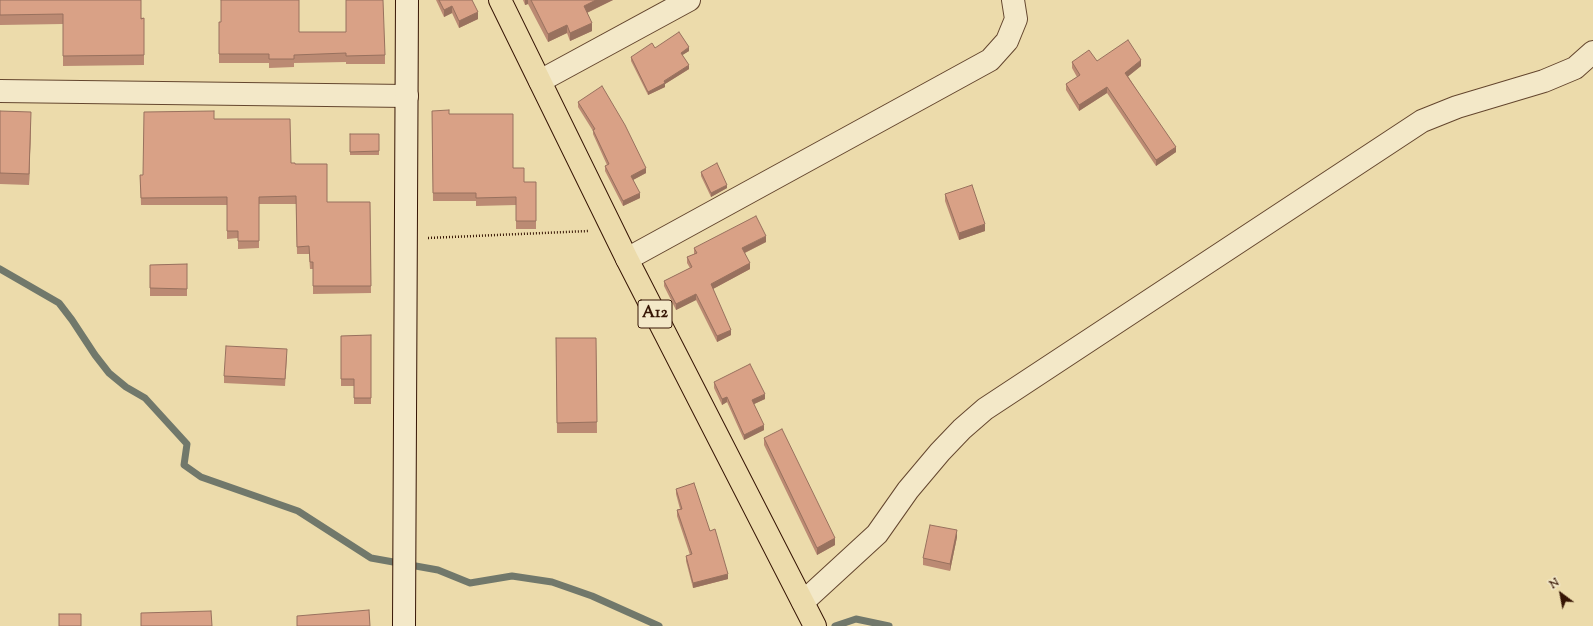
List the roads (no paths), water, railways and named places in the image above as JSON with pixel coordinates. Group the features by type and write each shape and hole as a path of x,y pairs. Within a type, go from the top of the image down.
{"main road":[{"name":"A12","path":"500,0 627,259 815,626"}],"street":[{"path":"404,626 407,0"},
{"path":"540,81 689,0"},
{"path":"627,259 990,60 1007,41 1016,19 1013,0"},
{"path":"803,602 877,534 908,490 940,452 962,429 985,409 1422,121 1457,107 1544,81 1576,68 1593,52"},
{"path":"0,91 407,96"}],"waterway":[{"path":"0,269 59,303 109,373 126,387 145,398 187,444 184,465 201,477 298,511 371,558 438,570 470,583 512,576 552,582 592,596 659,626"},
{"path":"835,626 856,619 889,626"}]}
